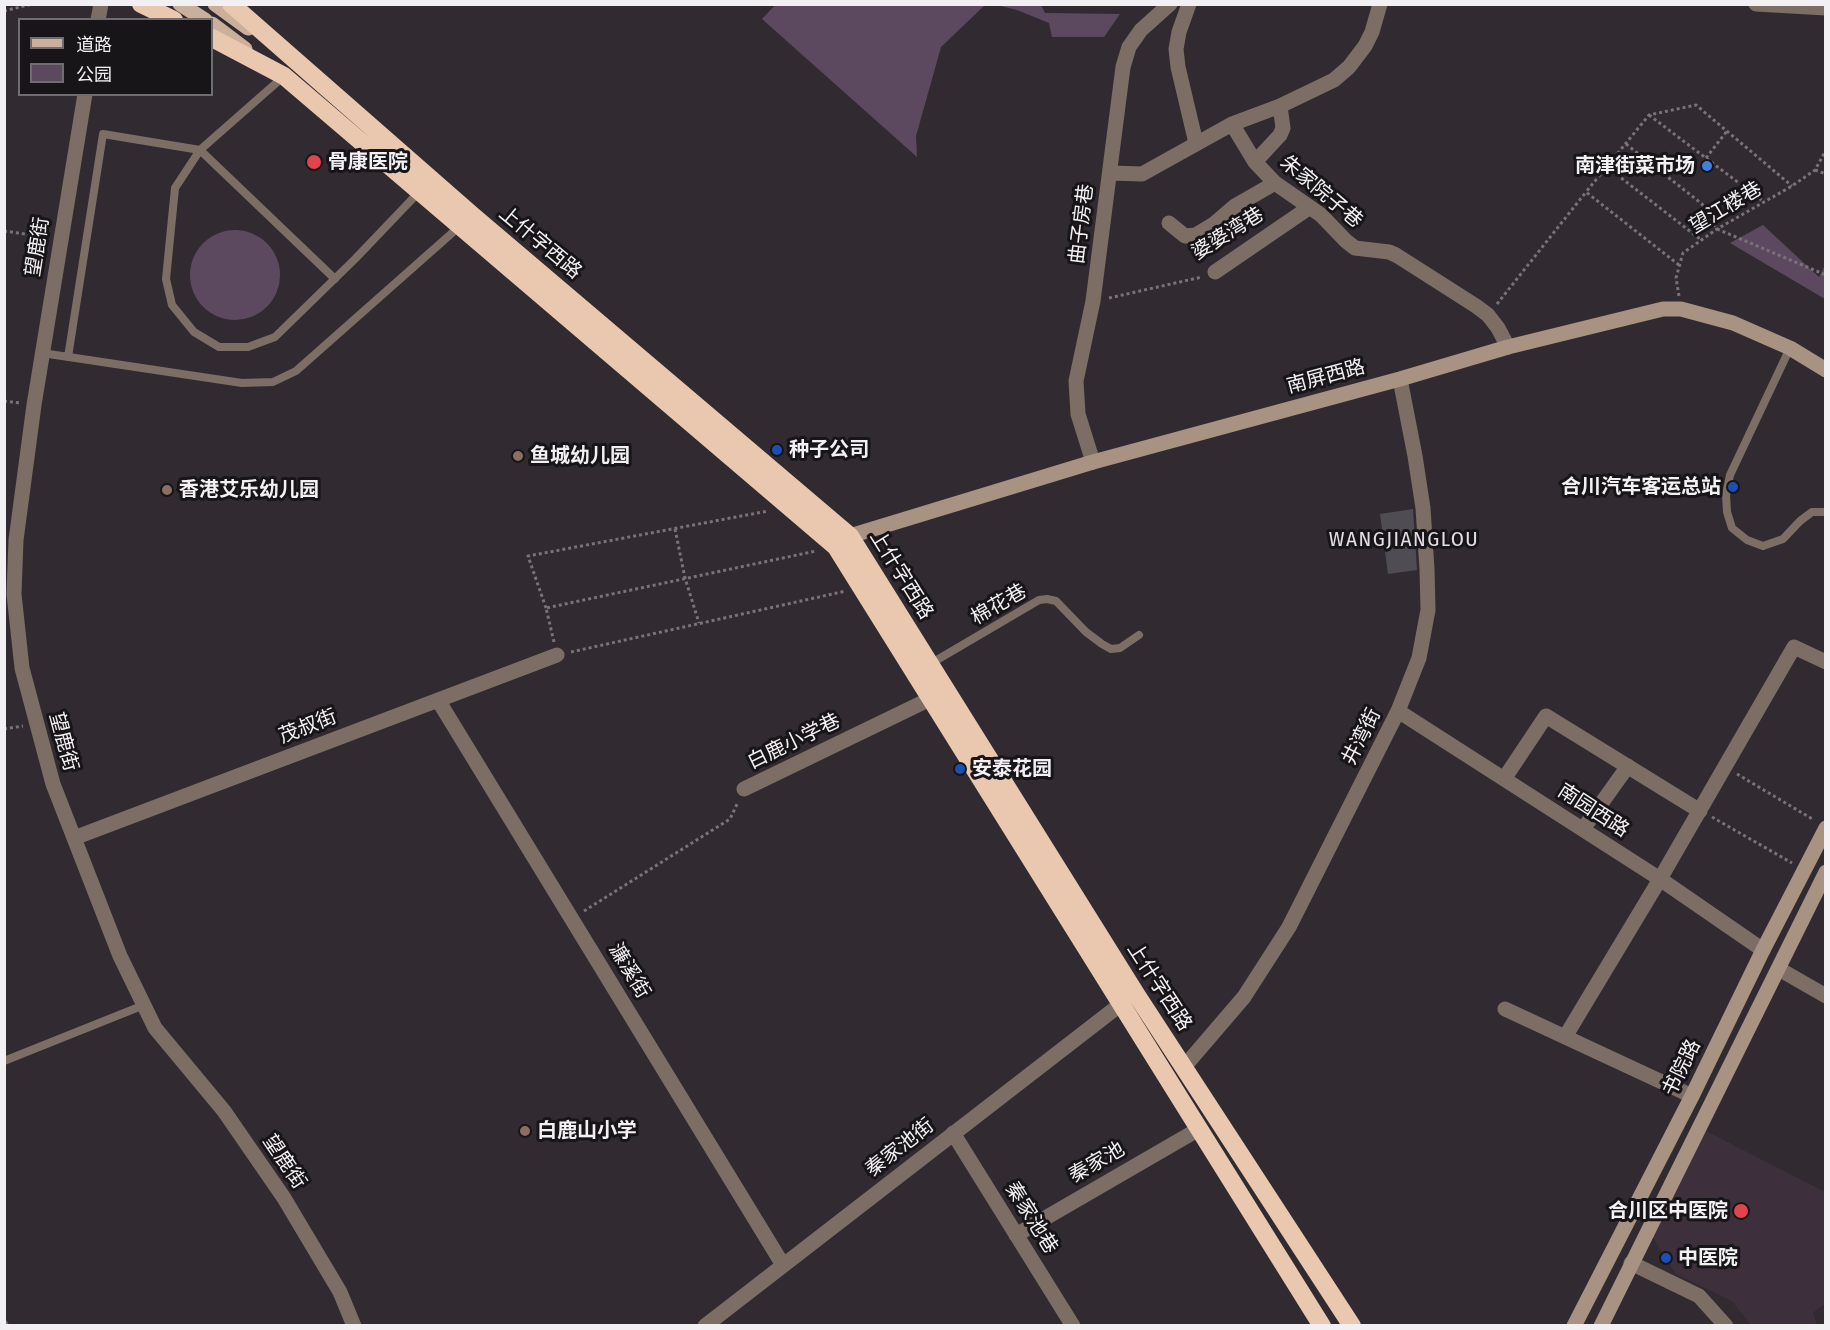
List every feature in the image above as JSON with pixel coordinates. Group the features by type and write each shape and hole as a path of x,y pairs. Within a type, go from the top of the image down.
{"highway":[{"path":"141,4 170,18"},
{"name":"上什字西路","path":"231,4 843,541 930,664 1130,985 1352,1326"},
{"name":"上什字西路","path":"213,39 284,76 789,507 843,541 861,587 1322,1326"}],"main road":[{"path":"180,4 202,18"},
{"path":"215,4 295,62"},
{"path":"213,25 284,76"},
{"name":"南屏西路","path":"843,541 1093,462 1400,379 1508,347 1663,309 1682,309 1733,322 1790,348 1826,370"},
{"name":"书院路","path":"1574,1326 1805,870 1820,824"},
{"path":"1601,1326 1826,872"}],"street":[{"name":"曲子房巷","path":"1093,462 1078,414 1076,381 1093,301 1123,67 1129,47 1141,30 1170,4"},
{"path":"1189,4 1179,32 1176,50 1196,143"},
{"path":"1110,173 1142,174 1232,124 1280,106 1325,85 1349,67 1365,46 1372,32 1380,4"},
{"path":"1756,4 1826,8"},
{"name":"望鹿街","path":"85,96 42,353 16,540 14,594 22,668 53,784 120,956 155,1028 224,1111 284,1198 340,1292 354,1326"},
{"name":"朱家院子巷","path":"1280,106 1283,128 1280,135 1255,162 1275,183 1321,215 1355,248 1396,255 1476,306 1488,315 1508,347"},
{"path":"1232,124 1255,162"},
{"path":"1169,223 1185,236 1196,235 1214,224 1235,206 1275,183"},
{"name":"婆婆湾巷","path":"1215,272 1310,207"},
{"name":"井湾街","path":"1184,1067 1244,997 1289,927 1398,711 1419,658 1428,610 1423,508 1400,379"},
{"path":"1565,1037 1700,811 1794,647 1826,662"},
{"name":"茂叔街","path":"74,838 557,655"},
{"name":"白鹿小学巷","path":"744,789 930,699"},
{"name":"濂溪街","path":"438,700 783,1265"},
{"name":"南园西路","path":"1398,711 1660,879 1763,950"},
{"path":"1504,779 1546,716 1700,811"},
{"path":"1583,829 1628,766"},
{"path":"1779,969 1826,996"},
{"name":"秦家池街","path":"705,1326 1121,1004"},
{"path":"1505,1009 1692,1096"},
{"name":"秦家池","path":"1016,1235 1199,1129"},
{"name":"秦家池巷","path":"953,1133 1073,1326"},
{"path":"1631,1263 1699,1296 1726,1326"}],"lane":[{"path":"284,76 200,150 175,188 166,279 172,305 194,332 219,347 248,347 275,337 419,192"},
{"path":"68,357 103,134 200,150 335,279"},
{"path":"42,353 242,383 273,382 296,371 460,226"},
{"path":"1790,348 1730,475 1726,495 1727,512 1732,528 1747,540 1763,546 1783,539 1812,512 1826,512"},
{"name":"棉花巷","path":"930,664 1034,602 1047,598 1056,601 1086,632 1111,649 1120,648 1140,634"},
{"path":"4,1061 144,1005"}],"path":[{"path":"4,11 32,4"},
{"path":"1488,315 1649,115 1696,105 1792,186"},
{"path":"1649,115 1764,202"},
{"path":"1706,158 1727,131"},
{"path":"1626,144 1702,204 1717,229 1826,275"},
{"name":"望江楼巷","path":"1679,265 1683,253 1701,240 1815,170 1826,150"},
{"path":"1607,166 1701,240"},
{"path":"1815,170 1826,174"},
{"path":"1586,192 1679,265 1676,278 1682,309"},
{"path":"4,231 61,239"},
{"name":"婆婆湾巷","path":"1093,301 1203,277 1215,272"},
{"path":"789,507 528,556 546,608 557,655 861,587"},
{"path":"675,528 685,578 699,623"},
{"path":"546,608 843,541"},
{"path":"1726,766 1820,824"},
{"name":"白鹿小学巷","path":"573,919 730,819 744,789"},
{"path":"1700,811 1805,870"}],"shaded area":[{"name":"合川区中医院","path":"1700,1128 1825,1192 1825,1306 1823,1305 1813,1313 1817,1325 1750,1324 1732,1301 1676,1274 1648,1230"}],"green space":[{"path":"776,4 985,5 941,47 916,136 917,157 762,19"},
{"path":"997,5 1041,5 1045,13 1120,14 1104,37 1052,37 1049,23 1017,10"},
{"path":"1763,225 1819,277 1825,265 1825,299 1730,243"},
{"path":"235,230 252,233 267,243 277,258 280,275 277,292 267,307 252,317 235,320 218,317 203,307 193,292 190,275 193,258 203,243 218,233"}],"building":[{"path":"1413,509 1417,570 1388,574 1380,514"}],"place":[{"name":"骨康医院","path":"314,162"},
{"name":"南津街菜市场","path":"1707,166"},
{"name":"种子公司","path":"777,450"},
{"name":"鱼城幼儿园","path":"518,456"},
{"name":"合川汽车客运总站","path":"1733,487"},
{"name":"香港艾乐幼儿园","path":"167,490"},
{"name":"安泰花园","path":"960,769"},
{"name":"白鹿山小学","path":"525,1131"},
{"name":"合川区中医院","path":"1741,1211"},
{"name":"中医院","path":"1666,1258"}],"district":[{"name":"WANGJIANGLOU","path":"1404,540"}]}
